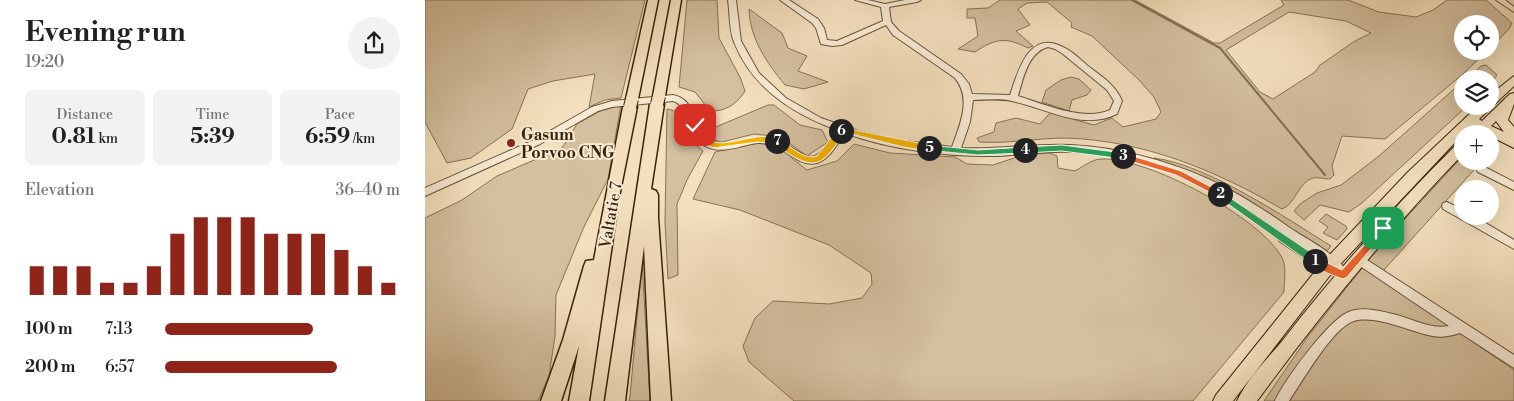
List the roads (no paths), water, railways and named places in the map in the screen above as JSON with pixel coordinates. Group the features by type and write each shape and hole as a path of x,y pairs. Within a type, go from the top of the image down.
{"highway":[{"name":"Valtatie 7","path":"579,401 612,197 653,0"},
{"name":"Valtatie 7","path":"615,401 651,141 676,0"},
{"path":"651,141 650,218 661,401"},
{"path":"551,401 572,340 612,197"}],"main road":[{"path":"1499,94 1514,80"},
{"path":"1479,125 1510,101"},
{"path":"1510,101 1502,121 1514,137"},
{"path":"1499,132 1514,137"},
{"path":"1499,136 1514,143"},
{"path":"1222,401 1329,265 1385,204 1454,146"},
{"path":"1246,401 1343,275 1383,228 1454,155"}],"street":[{"path":"732,0 735,40 746,64 758,78 793,107 843,129 903,144 978,153 1079,149 1119,155 1179,173 1221,195 1343,275"},
{"path":"784,0 813,18 820,28 825,42 832,44 839,44 887,22"},
{"path":"859,0 885,6 917,0"},
{"path":"1500,0 1514,10"},
{"path":"885,6 887,22 901,37 962,79 970,97 955,151"},
{"path":"970,97 1013,98 1089,119 1102,118 1112,113 1118,101 1109,88 1061,49 1047,45 1035,50 1027,59 1013,98"},
{"path":"425,192 537,142 584,113 612,104 679,99 693,120 700,138 708,144 722,146 757,140 773,140 781,142 804,159 810,160 819,158 843,129"},
{"path":"1483,170 1514,186"},
{"path":"1447,206 1454,210"},
{"path":"1479,225 1514,246"},
{"path":"1364,263 1514,362"},
{"path":"1281,401 1336,324 1352,316 1366,315 1434,331 1446,332 1461,327"}],"waterway":[{"path":"1132,0 1220,48 1325,175"}],"place":[{"name":"Gasum Porvoo CNG","path":"511,143"}]}
